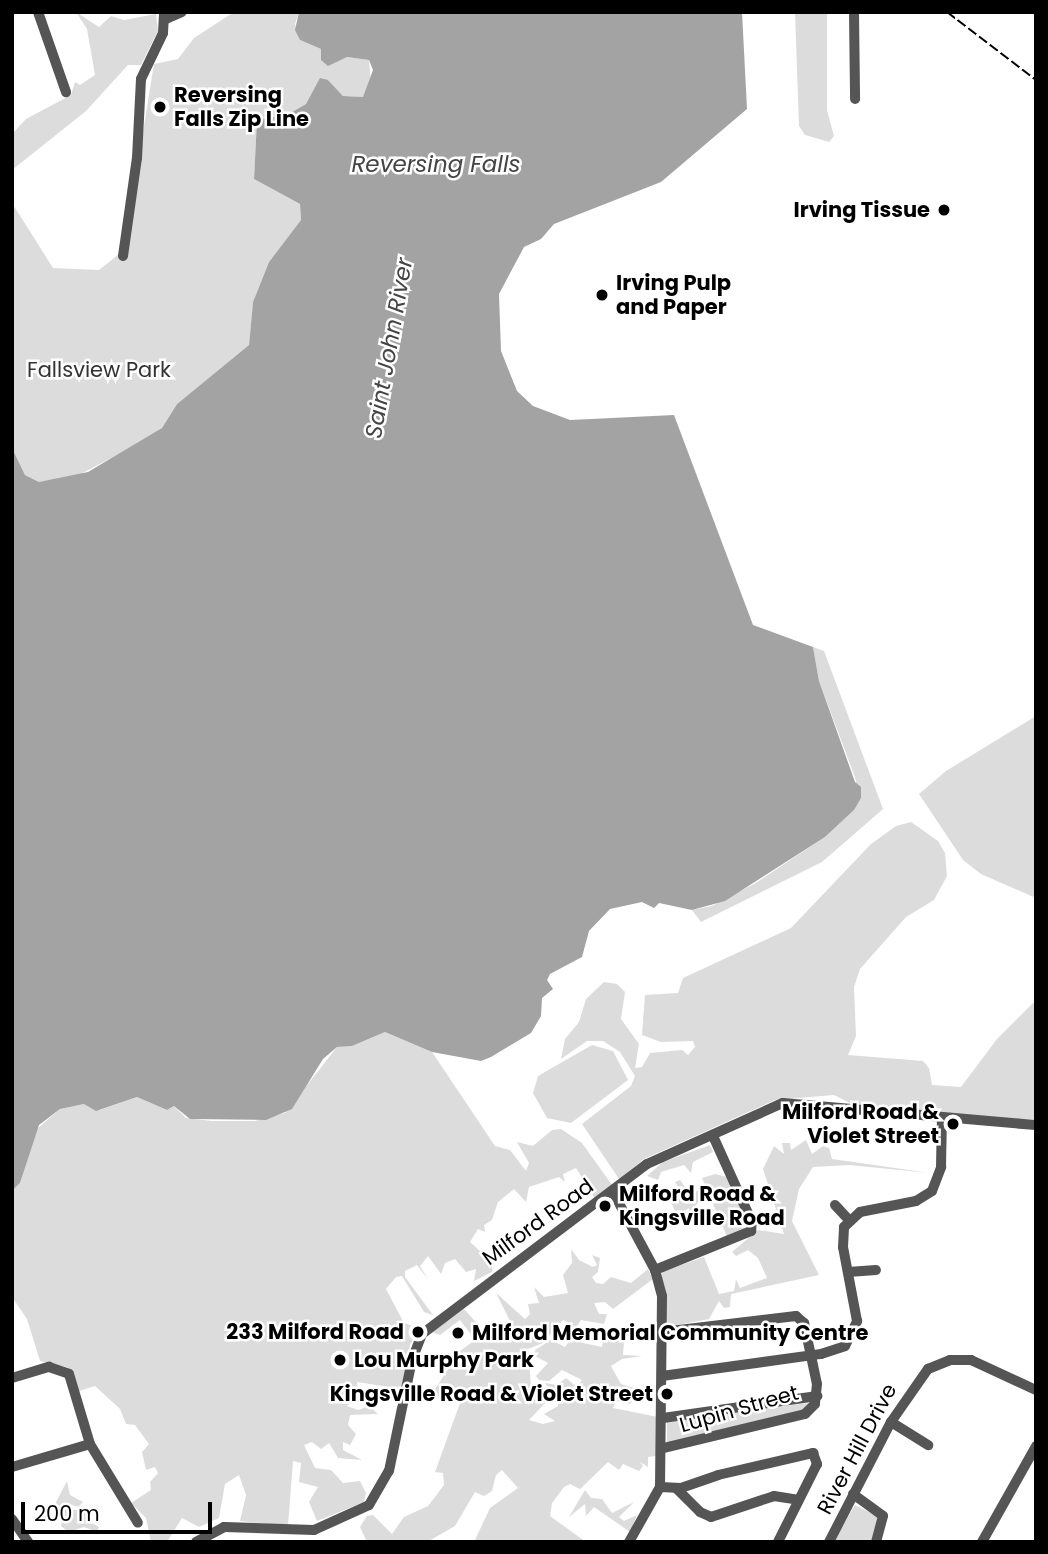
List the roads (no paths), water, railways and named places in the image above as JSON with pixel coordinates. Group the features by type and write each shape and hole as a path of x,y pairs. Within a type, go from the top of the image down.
{"street":[{"path":"38,12 66,92"},
{"path":"123,256 137,158 141,79 165,16 182,12"},
{"path":"854,12 855,99"},
{"name":"Milford Road","path":"196,1542 224,1527 314,1530 369,1505 389,1471 412,1360 423,1333 647,1164 713,1136 763,1109 783,1103 1036,1125"},
{"path":"662,1376 839,1349 854,1335 857,1321 842,1237 849,1220 866,1210 912,1202 929,1194 941,1167 942,1117"},
{"path":"655,1270 751,1231 752,1222 713,1136"},
{"path":"613,1192 655,1270 662,1296 663,1448 660,1487 631,1539 644,1542"},
{"path":"835,1205 849,1220"},
{"path":"848,1272 876,1270"},
{"name":"Lupin Street","path":"662,1332 793,1315 804,1323 812,1354 817,1395 805,1414 663,1448"},
{"name":"River Hill Drive","path":"829,1542 891,1423 921,1376 945,1361 977,1362 1036,1390"},
{"path":"12,1378 49,1367 66,1371 90,1444 138,1523"},
{"path":"663,1419 817,1395"},
{"path":"891,1423 928,1445"},
{"path":"12,1467 90,1444"},
{"path":"982,1542 1036,1446"},
{"path":"660,1487 677,1489 718,1475 815,1454 817,1464 778,1542"},
{"path":"677,1489 689,1504 710,1517 771,1497 799,1500"},
{"path":"853,1494 883,1516 876,1542"},
{"path":"12,1520 28,1542"}],"water":[{"path":"299,12 742,12 747,109 661,182 554,224 541,239 524,247 499,294 501,351 517,391 533,406 570,420 674,415 753,625 813,647 819,681 855,782 861,787 861,798 854,810 825,837 725,901 692,910 659,903 654,908 642,902 610,909 589,931 582,957 550,974 547,980 553,989 542,998 541,1016 531,1033 491,1057 481,1061 432,1052 385,1032 352,1046 337,1047 323,1059 292,1109 266,1120 190,1119 174,1106 167,1110 137,1097 96,1111 84,1104 60,1109 39,1125 20,1183 12,1191 12,448 25,475 39,482 88,472 162,428 177,404 249,345 253,302 269,262 301,220 300,204 254,179 257,120 287,115 306,104 320,78 328,80 343,96 363,97 373,70 369,60 347,57 328,66 321,60 321,49 300,40 295,30"}],"railway":[{"path":"947,12 1036,80"}],"place":[{"name":"Reversing Falls Zip Line","path":"160,107"},
{"name":"Irving Tissue","path":"944,210"},
{"name":"Irving Pulp and Paper","path":"602,295"},
{"name":"Milford Road & Violet Street","path":"953,1124"},
{"name":"Milford Road & Kingsville Road","path":"605,1206"},
{"name":"233 Milford Road","path":"418,1332"},
{"name":"Milford Memorial Community Centre","path":"458,1333"},
{"name":"Lou Murphy Park","path":"340,1360"},
{"name":"Kingsville Road & Violet Street","path":"667,1394"}],"water label":[{"name":"Reversing Falls","path":"436,164"},
{"name":"Saint John River","path":"389,348"}],"park label":[{"name":"Fallsview Park","path":"99,370"}]}
